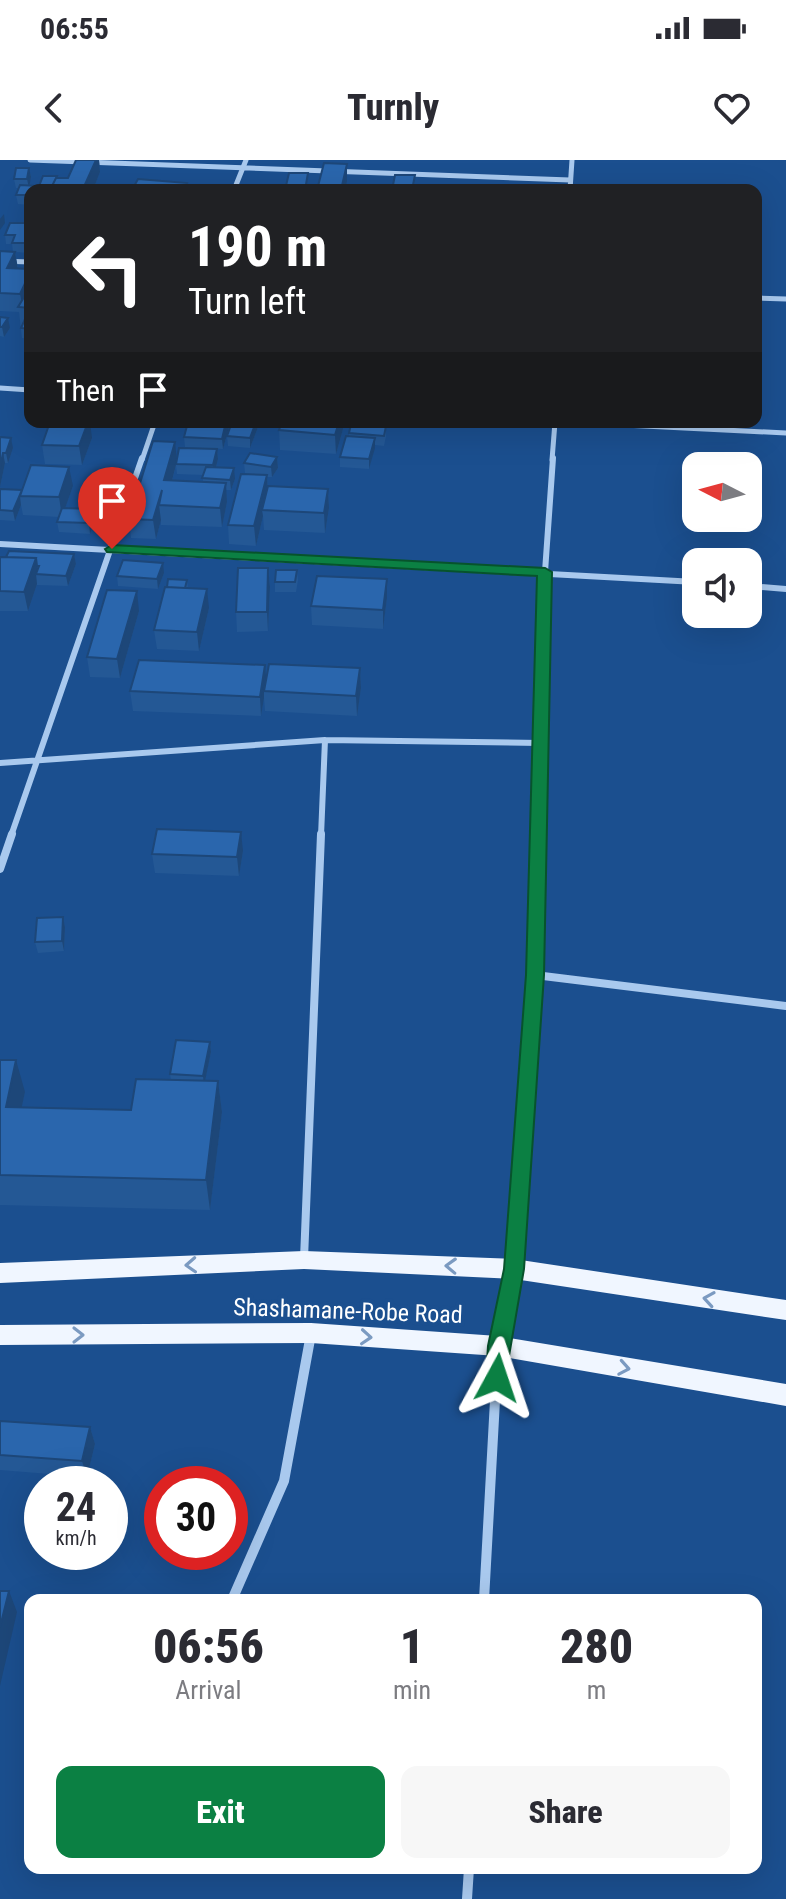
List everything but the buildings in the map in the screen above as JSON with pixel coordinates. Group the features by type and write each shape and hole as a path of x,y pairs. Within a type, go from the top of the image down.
{"main road":[{"name":"Shashamane-Robe Road","path":"0,1273 304,1260 514,1269 786,1310"},
{"name":"Shashamane-Robe Road","path":"0,1335 311,1333 498,1346 786,1395"}],"street":[{"path":"30,160 570,180"},
{"path":"236,184 246,160"},
{"path":"570,184 572,160"},
{"path":"0,261 24,262"},
{"path":"762,298 786,299"},
{"path":"0,388 24,390"},
{"path":"0,869 153,428"},
{"path":"484,1594 498,1346 514,1269 535,975 545,572 555,428"},
{"path":"685,428 786,433"},
{"path":"0,544 682,581"},
{"path":"762,587 786,589"},
{"path":"0,763 325,740 540,743"},
{"path":"304,1260 325,740"},
{"path":"535,975 786,1006"},
{"path":"235,1594 284,1481 311,1333"},
{"path":"467,1899 469,1874"}],"route":[{"path":"112,549 545,572 535,975 514,1269 498,1346 497,1378"}]}
